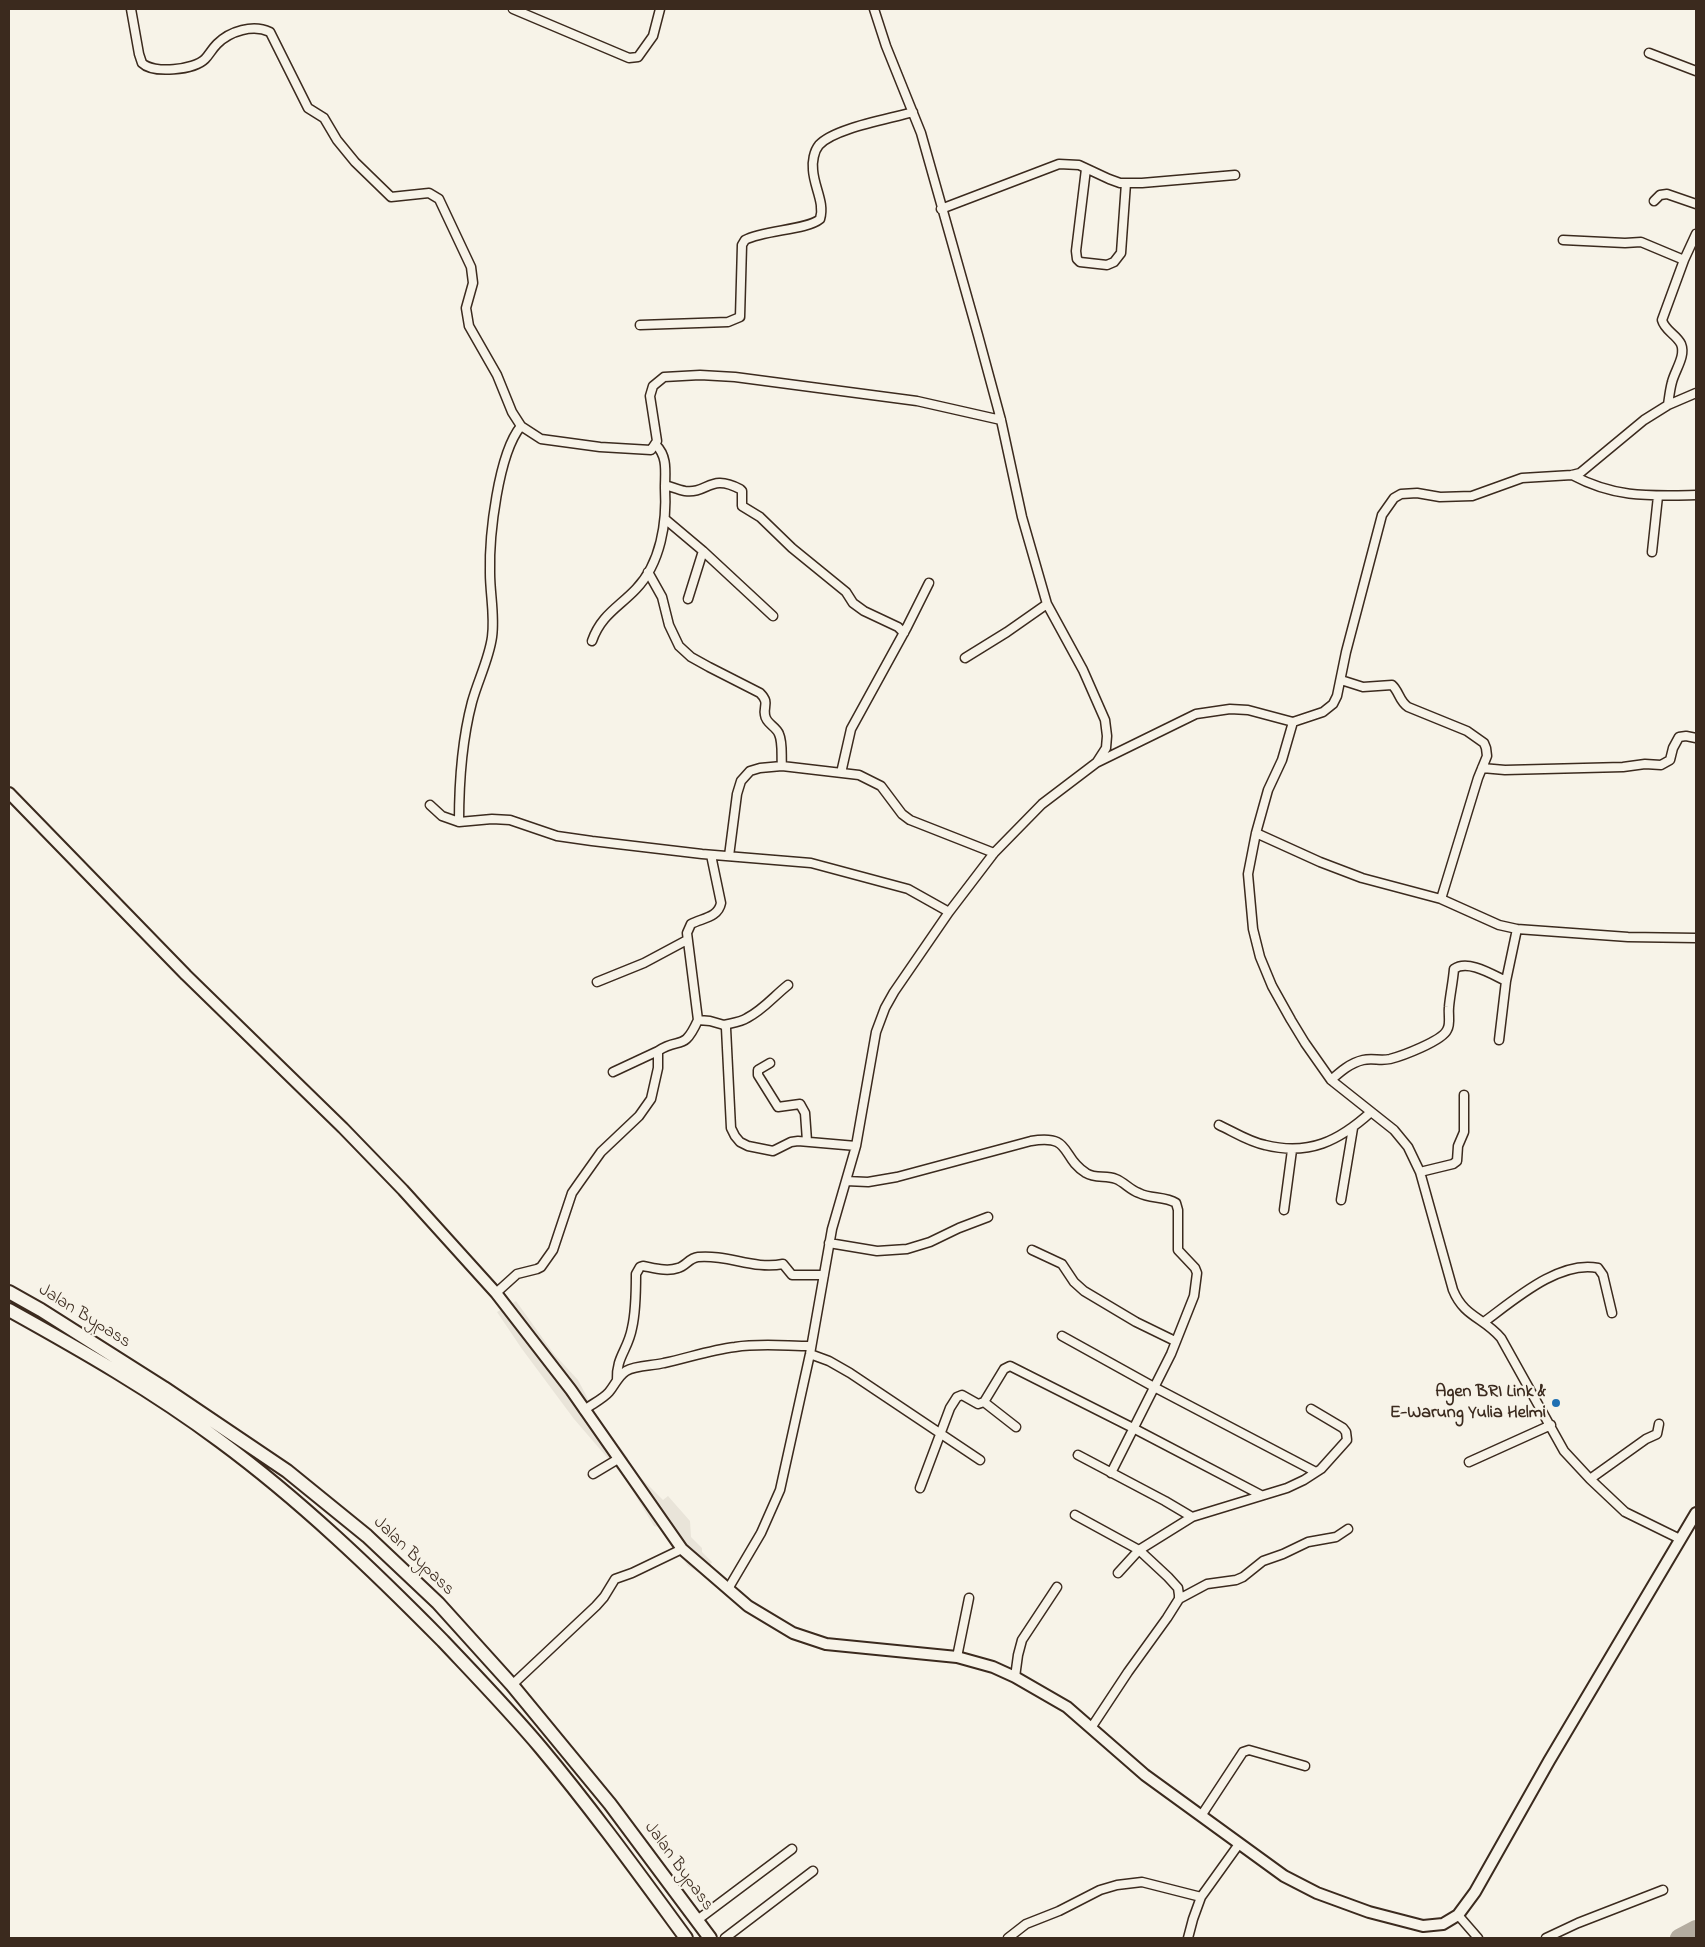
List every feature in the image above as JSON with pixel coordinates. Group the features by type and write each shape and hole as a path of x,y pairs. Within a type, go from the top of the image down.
{"highway":[{"name":"Jalan Bypass","path":"9,1292 41,1310 164,1388 301,1482 367,1536 438,1604 512,1685 610,1804 710,1938"},
{"name":"Jalan Bypass","path":"9,1310 158,1397 220,1441 340,1541 402,1599 491,1692 540,1748 594,1814 686,1938"},
{"path":"594,1814 610,1804"}],"street":[{"path":"132,9 139,54 142,63 152,69 177,70 198,63 204,60 217,43 242,30 261,28 270,32 308,108 324,118 337,140 368,175 391,197 429,193 439,199 472,267 473,283 466,308 468,326 497,375 512,412 521,426 541,439 651,450 656,445 657,437 650,396 653,386 664,377 700,375 734,377 917,401 1001,420"},
{"path":"514,9 633,58 638,57 653,36 660,9"},
{"path":"874,9 886,46 921,133 1001,420 1022,517 1047,604 1083,670 1105,720 1106,748 1096,764"},
{"path":"1649,53 1696,70"},
{"path":"640,325 728,322 740,317 742,245 745,240 762,234 811,224 820,219 820,203 813,170 816,149 819,144 834,134 913,112"},
{"path":"941,209 1059,164 1079,165 1109,179 1126,183 1235,175"},
{"path":"1086,169 1076,251 1077,259 1080,262 1107,265 1118,258 1121,253 1126,183"},
{"path":"1654,201 1660,195 1667,194 1696,204"},
{"path":"1668,405 1672,382 1681,359 1682,349 1677,338 1664,327 1662,320 1684,260 1696,234"},
{"path":"1562,240 1641,242 1684,260"},
{"path":"728,1589 761,1533 780,1490 811,1350 829,1243 856,1146 876,1032 885,1008 894,992 949,912 994,853 1042,804 1096,764 1196,714 1214,710 1248,710 1293,722 1323,712 1333,704 1341,680 1346,652 1382,514 1394,498 1408,493 1440,497 1472,496 1522,478 1572,475 1588,468 1603,452 1644,420 1668,405 1696,393"},
{"path":"459,822 459,784 472,703 492,637 490,570 496,502 510,447 515,433 521,426"},
{"path":"592,640 595,632 611,610 637,588 648,572 660,546 665,519 666,465 663,454 656,445"},
{"path":"1572,475 1586,483 1619,493 1658,496 1696,495"},
{"path":"665,485 686,491 698,490 719,482 740,489 742,491 742,506 760,517 792,548 846,592 853,602 864,611 898,627 904,633"},
{"path":"1652,552 1658,496"},
{"path":"665,519 703,551 773,616"},
{"path":"688,599 703,551"},
{"path":"648,572 662,597 669,624 679,646 691,657 760,693 765,698 767,706 764,715 768,722 779,732 782,766"},
{"path":"841,773 851,728 904,633 929,583"},
{"path":"965,658 1047,604"},
{"path":"1341,680 1363,687 1392,685 1402,702 1408,707 1467,731 1484,743 1487,756 1441,898"},
{"path":"1293,722 1282,760 1268,790 1256,833 1248,874 1253,929 1260,956 1272,986 1305,1043 1331,1080 1402,1139 1420,1172 1453,1290 1462,1308 1484,1322 1501,1338 1564,1451 1625,1512 1680,1539"},
{"path":"1482,768 1505,770 1624,767 1645,764 1661,765 1670,760 1673,748 1680,737 1696,738"},
{"path":"729,856 736,794 741,781 750,771 782,766 859,775 871,779 881,786 902,814 910,820 994,853"},
{"path":"9,793 186,975 343,1128 403,1190 496,1294 584,1410 682,1549 748,1606 786,1630 826,1644 957,1657 993,1667 1015,1677 1067,1707 1145,1775 1284,1876 1317,1894 1370,1912 1429,1926 1443,1924 1458,1915 1476,1892 1549,1761 1696,1513"},
{"path":"430,805 442,816 459,822 492,819 510,820 557,836 647,849 811,863 908,890 949,912"},
{"path":"1256,833 1314,860 1362,878 1441,898 1499,925 1517,929 1628,937 1696,938"},
{"path":"613,1072 668,1046 688,1040 698,1020 687,940 688,928 691,924 711,917 720,909 721,903 711,855"},
{"path":"1499,1040 1506,981 1517,929"},
{"path":"597,982 644,963 687,940"},
{"path":"1331,1080 1344,1068 1356,1062 1389,1059 1423,1046 1443,1035 1447,1031 1449,1024 1452,984 1454,970 1457,967 1474,968 1506,981"},
{"path":"698,1020 724,1025 746,1019 763,1008 788,985"},
{"path":"724,1025 727,1040 731,1128 740,1142 759,1150 773,1151 791,1142 807,1141 856,1146"},
{"path":"496,1294 517,1274 541,1267 553,1250 572,1193 601,1152 638,1116 651,1099 658,1068 658,1052"},
{"path":"770,1063 758,1070 758,1075 778,1107 800,1104 804,1113 807,1141"},
{"path":"1420,1172 1457,1161 1458,1146 1464,1132 1464,1095"},
{"path":"1219,1125 1264,1145 1292,1150 1326,1143 1353,1128 1371,1112"},
{"path":"1341,1200 1353,1128"},
{"path":"846,1181 884,1180 1031,1141 1046,1139 1057,1141 1080,1168 1088,1174 1115,1178 1140,1194 1176,1203 1178,1210 1178,1250 1195,1268 1197,1278 1194,1296 1171,1354 1111,1473"},
{"path":"1284,1210 1292,1150"},
{"path":"829,1243 876,1251 908,1249 930,1242 988,1217"},
{"path":"1032,1250 1062,1264 1074,1282 1084,1291 1136,1322 1175,1341"},
{"path":"617,1380 616,1368 618,1361 628,1346 632,1328 636,1274 640,1267 667,1270 677,1268 696,1257 708,1257 734,1259 761,1266 783,1264 792,1275 824,1275"},
{"path":"1484,1322 1547,1278 1565,1270 1591,1267 1598,1268 1603,1276 1612,1313"},
{"path":"1062,1336 1154,1387 1316,1472"},
{"path":"584,1410 609,1392 617,1380 627,1371 635,1368 672,1362 702,1353 736,1347 757,1345 811,1350 850,1373 980,1460"},
{"path":"920,1488 950,1408 960,1394 978,1404 984,1402 1004,1369 1006,1367 1013,1367 1261,1495"},
{"path":"984,1402 1016,1427"},
{"path":"1118,1573 1139,1550 1192,1517 1287,1488 1321,1469 1347,1440 1347,1436 1343,1428 1311,1409"},
{"path":"1590,1479 1646,1439 1657,1434 1659,1424"},
{"path":"1470,1462 1551,1425"},
{"path":"1078,1455 1192,1517"},
{"path":"593,1474 618,1459"},
{"path":"1075,1514 1139,1550 1178,1588 1179,1599"},
{"path":"1091,1728 1179,1599 1208,1584 1244,1577 1263,1561 1308,1542 1336,1537 1348,1529"},
{"path":"512,1685 596,1606 615,1579 682,1549"},
{"path":"1015,1677 1022,1640 1057,1587"},
{"path":"957,1657 969,1598"},
{"path":"1201,1816 1243,1752 1249,1750 1306,1766"},
{"path":"1188,1938 1201,1897 1239,1844"},
{"path":"696,1921 792,1849"},
{"path":"725,1938 812,1871"},
{"path":"1008,1938 1026,1924 1117,1884 1142,1882 1201,1897"},
{"path":"1546,1938 1578,1923 1663,1890"},
{"path":"1458,1915 1478,1938"}],"shaded area":[{"path":"516,1301 554,1354 578,1380 591,1408 628,1458 637,1474 663,1500 668,1496 690,1521 691,1537 712,1562 705,1576 688,1566 662,1528 654,1526 624,1477 574,1419 522,1349 497,1312"}],"waterway":[{"path":"1679,1938 1696,1929"}],"place":[{"name":"Agen BRI Link & E-Warung Yulia Helmi","path":"1556,1403"}]}
